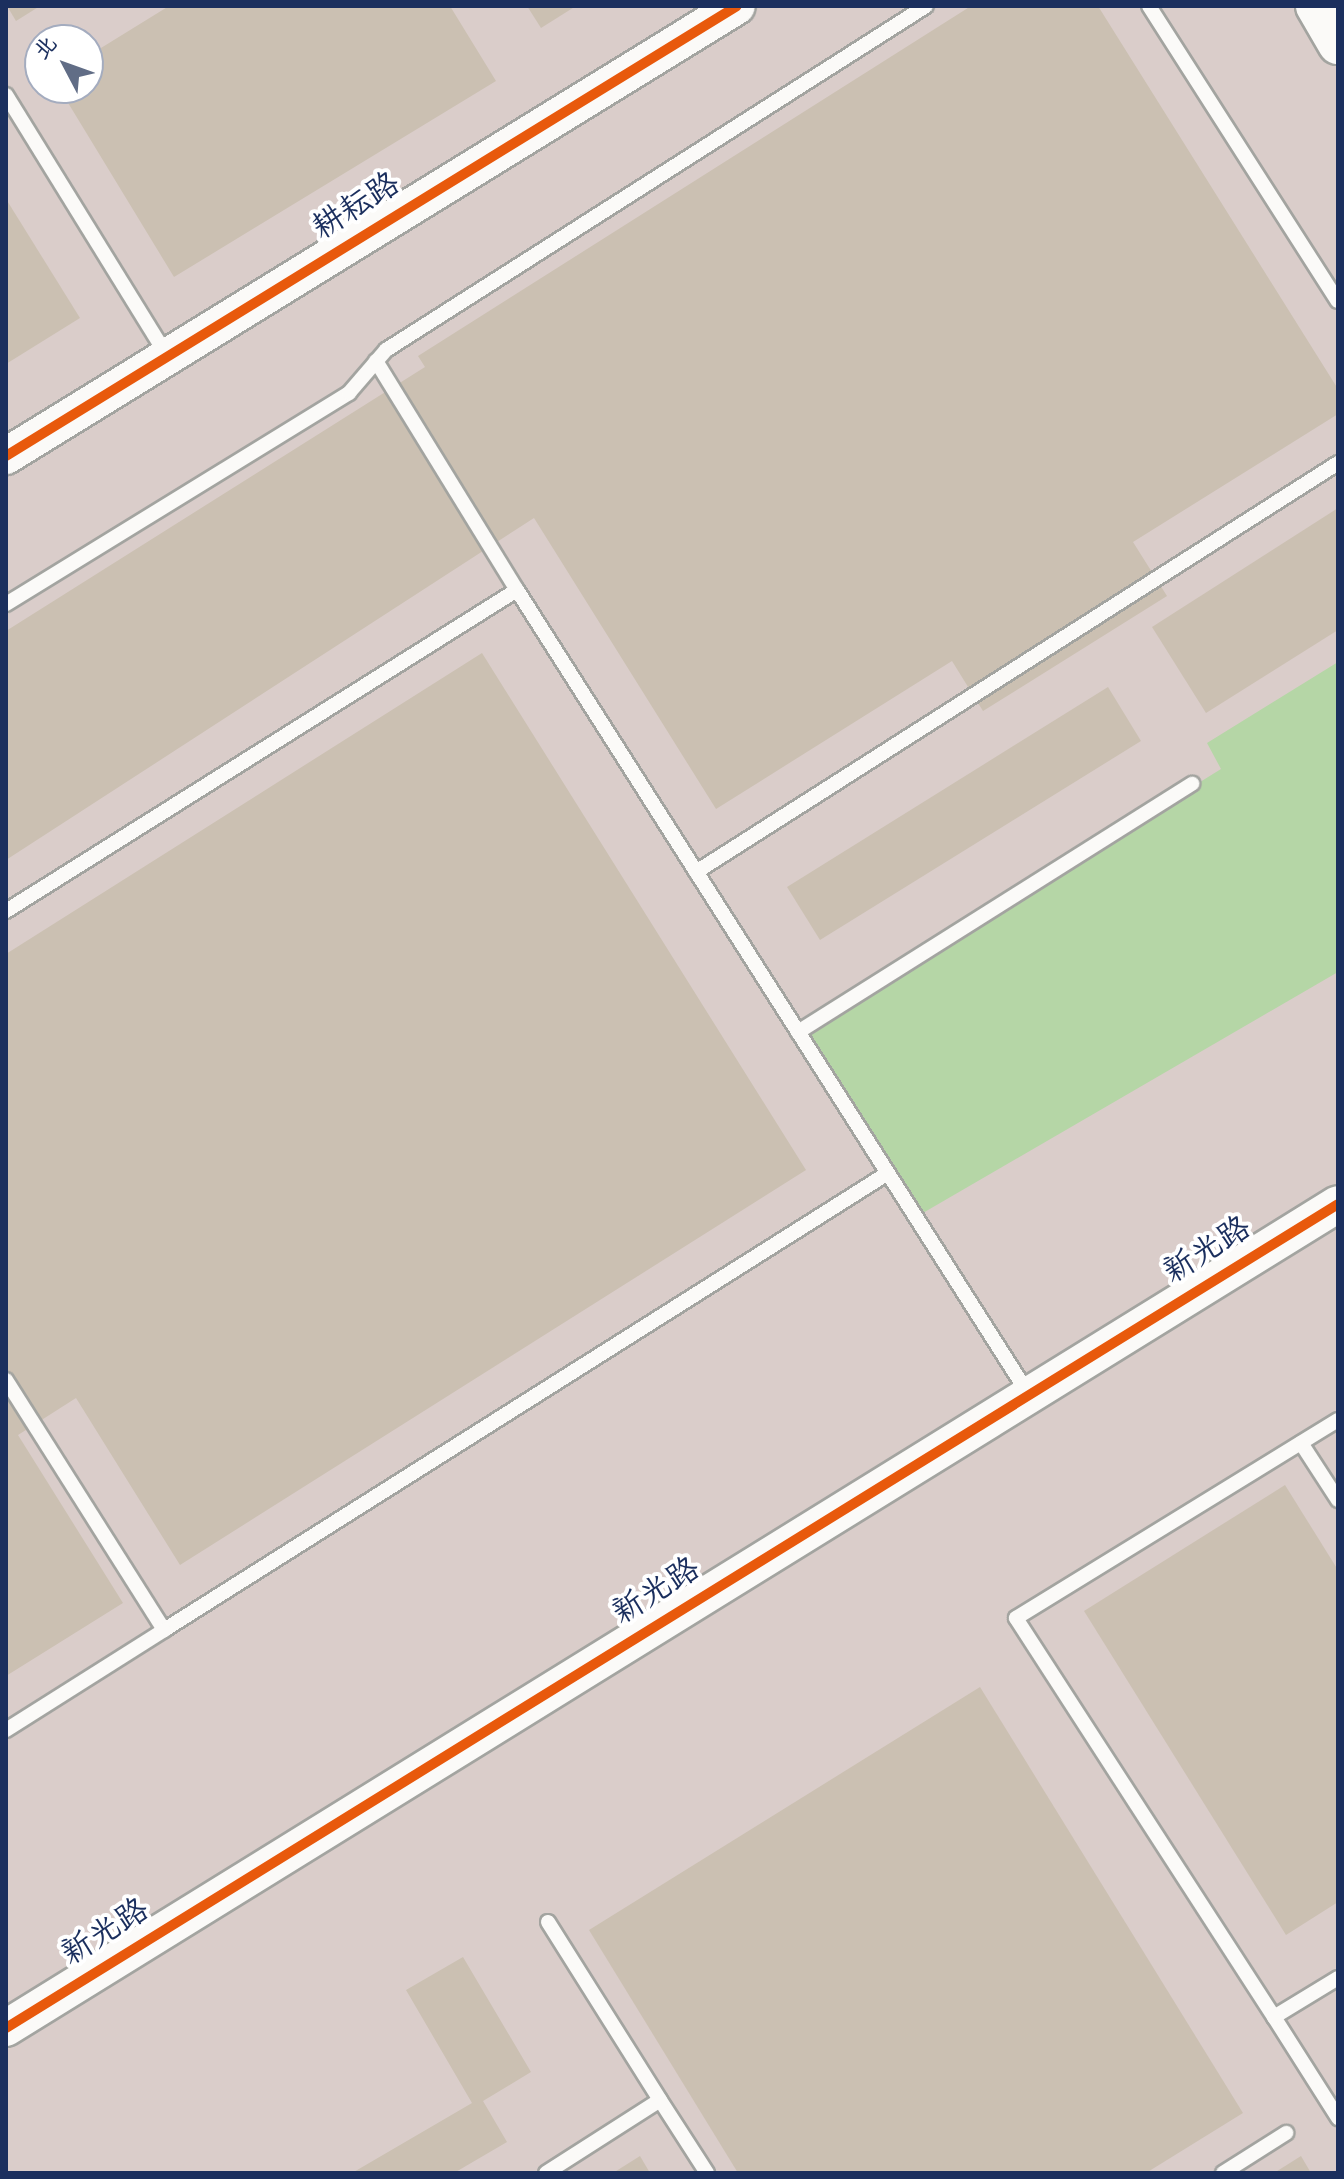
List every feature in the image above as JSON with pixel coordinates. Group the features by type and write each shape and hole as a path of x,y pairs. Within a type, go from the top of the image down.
{"main road":[{"path":"1316,6 1338,44"}],"street":[{"name":"耕耘路","path":"6,456 737,6"},
{"name":"新光路","path":"6,2028 1338,1204"}],"lane":[{"path":"6,604 349,393 386,350 926,6"},
{"path":"1149,6 1338,301"},
{"path":"6,95 167,357"},
{"path":"376,361 517,590 1029,1395"},
{"path":"696,872 1338,463"},
{"path":"6,911 517,590"},
{"path":"798,1032 1192,784"},
{"path":"6,1730 888,1173"},
{"path":"6,1380 164,1630"},
{"path":"1338,1420 1016,1618 1338,2118"},
{"path":"1301,1443 1338,1500"},
{"path":"548,1922 707,2173"},
{"path":"1274,2017 1338,1978"},
{"path":"546,2173 660,2100"},
{"path":"1223,2173 1286,2133"}],"shaded area":[{"path":"6,6 1316,6 1338,44 1338,2173 6,2173"}],"green space":[{"path":"1338,662 1338,972 916,1217 798,1032 1221,769 1207,743"}],"building":[{"path":"7,6 40,6 16,21"},
{"path":"169,6 450,6 496,81 174,277 69,104 104,104 104,46"},
{"path":"527,6 576,6 541,28"},
{"path":"971,6 1098,6 1338,389 1338,414 1133,542 1167,596 983,711 952,661 716,809 534,518 6,860 6,631 425,367 418,356"},
{"path":"6,199 80,318 6,364"},
{"path":"1338,508 1338,630 1206,713 1152,627"},
{"path":"482,653 806,1170 180,1565 76,1398 18,1435 123,1603 6,1676 6,954"},
{"path":"1108,687 1141,741 820,940 787,887"},
{"path":"1285,1485 1338,1570 1338,1902 1286,1935 1084,1611"},
{"path":"980,1687 1243,2113 1146,2173 738,2173 589,1930"},
{"path":"463,1957 531,2072 483,2101 507,2142 454,2173 352,2173 472,2103 406,1990"},
{"path":"640,2156 650,2173 613,2173"},
{"path":"1301,2156 1311,2173 1274,2173"}],"cycle path":[{"path":"6,456 737,6"},
{"path":"6,2028 1338,1204"}]}
